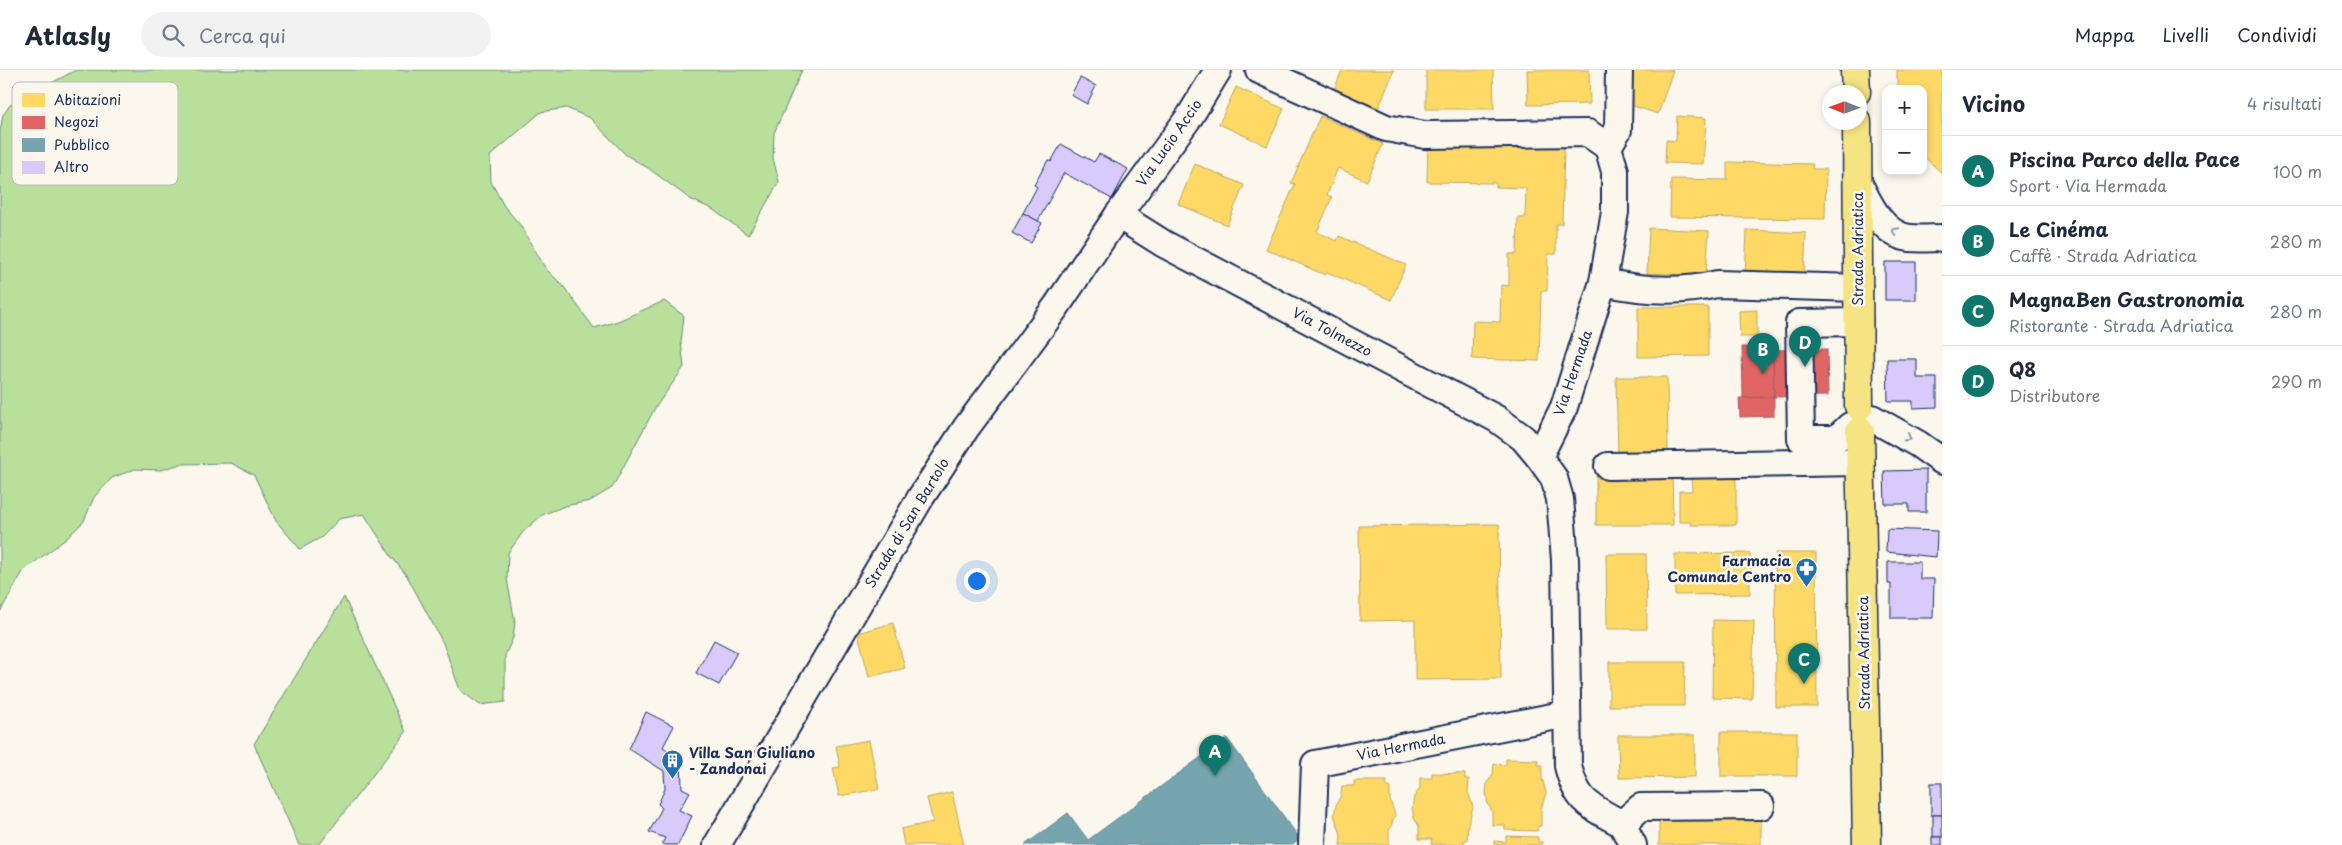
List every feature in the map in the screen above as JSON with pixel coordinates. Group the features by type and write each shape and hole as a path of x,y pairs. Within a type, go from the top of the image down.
{"main road":[{"path":"1855,70 1856,85"},
{"name":"Strada Adriatica","path":"1856,130 1867,845"}],"street":[{"name":"Via Lucio Accio","path":"1118,215 1190,116 1218,70"},
{"path":"1260,70 1386,128 1425,135 1588,133 1608,147 1618,130 1619,70"},
{"name":"Via Hermada","path":"1539,458 1564,407 1603,282 1615,212 1615,170 1608,147"},
{"path":"1858,182 1873,211 1888,229 1908,238 1942,238"},
{"name":"Via Tolmezzo","path":"1118,215 1164,244 1497,420 1523,438 1539,458"},
{"name":"Strada di San Bartolo","path":"717,845 921,497 966,428 1056,307 1118,215"},
{"path":"1603,282 1626,287 1698,289 1717,284 1859,288"},
{"path":"1859,322 1799,323 1801,440 1836,439 1860,420 1918,444 1942,461"},
{"path":"1539,458 1554,478 1564,525 1568,766 1576,791 1582,800 1627,834 1641,807 1761,806"},
{"path":"1608,466 1860,462"},
{"name":"Via Hermada","path":"1312,845 1315,764 1567,714"}],"green space":[{"path":"76,70 802,70 774,133 773,158 779,182 748,235 712,209 690,199 648,168 626,155 590,118 566,108 541,112 490,156 491,182 504,206 520,225 546,269 564,287 594,328 618,321 664,301 684,316 681,342 684,367 655,408 612,488 590,501 565,506 542,515 523,532 508,553 507,579 515,622 513,638 505,655 505,702 480,705 460,690 443,643 407,576 391,556 364,514 339,519 322,537 300,549 276,521 254,475 231,463 181,464 161,470 135,469 112,478 94,497 84,521 66,539 24,570 0,612 0,131 3,115 12,104 12,185 178,185 178,82 53,82"},
{"path":"344,597 406,732 319,845 299,845 254,744"}],"building: Abitazioni":[{"path":"1342,70 1394,70 1378,109 1334,90"},
{"path":"1426,70 1493,70 1494,109 1426,109"},
{"path":"1527,70 1589,70 1590,104 1528,105"},
{"path":"1630,70 1673,70 1658,114 1631,105"},
{"path":"1897,70 1942,70 1942,173 1927,160 1927,85 1897,85"},
{"path":"1236,87 1284,109 1267,146 1219,124"},
{"path":"1320,116 1383,144 1367,181 1338,168 1327,195 1332,197 1317,232 1337,241 1339,236 1406,265 1391,300 1327,272 1325,275 1266,249 1295,184 1291,183"},
{"path":"1677,116 1706,118 1703,164 1665,163 1666,140 1676,141"},
{"path":"1428,144 1564,147 1562,224 1556,224 1556,254 1548,254 1547,291 1541,291 1539,361 1472,359 1473,321 1500,322 1501,285 1509,286 1509,254 1517,254 1518,218 1525,218 1526,188 1496,187 1496,183 1427,182"},
{"path":"1727,162 1813,164 1812,169 1826,169 1825,219 1670,217 1671,179 1727,180"},
{"path":"1195,164 1244,185 1227,225 1178,204"},
{"path":"1649,228 1709,231 1706,276 1647,273"},
{"path":"1747,230 1806,233 1804,277 1745,275"},
{"path":"1638,307 1708,307 1708,356 1638,357"},
{"path":"1757,310 1757,337 1740,337 1739,311"},
{"path":"1616,377 1667,377 1668,452 1618,453"},
{"path":"1596,473 1672,473 1673,525 1596,525"},
{"path":"1736,474 1736,525 1691,525 1691,522 1679,522 1679,491 1692,491 1691,475"},
{"path":"1499,524 1501,679 1415,680 1415,620 1360,621 1359,526"},
{"path":"1750,553 1750,594 1675,595 1675,554"},
{"path":"1775,553 1816,553 1817,707 1776,707"},
{"path":"1606,554 1646,554 1647,629 1607,629"},
{"path":"1713,620 1754,621 1752,699 1712,698"},
{"path":"893,623 905,668 869,677 858,633"},
{"path":"1609,662 1685,662 1684,706 1609,706"},
{"path":"1721,732 1797,732 1797,776 1721,776"},
{"path":"1618,735 1695,735 1695,777 1619,778"},
{"path":"869,740 879,789 839,796 833,768 840,767 836,746"},
{"path":"1506,759 1538,760 1538,765 1542,765 1542,778 1546,793 1541,809 1541,826 1538,826 1537,831 1505,830 1505,825 1492,825 1492,812 1486,794 1487,783 1493,774 1494,764 1506,765"},
{"path":"1432,773 1465,774 1465,779 1469,779 1468,792 1473,807 1468,824 1467,840 1464,840 1464,845 1431,844 1432,839 1419,839 1419,826 1414,818 1412,808 1414,797 1420,788 1420,778 1432,778"},
{"path":"1354,781 1387,781 1386,787 1390,787 1390,800 1395,815 1389,831 1389,845 1340,845 1341,834 1334,815 1336,805 1341,795 1342,786 1354,786"},
{"path":"952,792 964,845 904,845 901,829 933,822 927,798"},
{"path":"1761,814 1761,845 1659,845 1659,817"},
{"path":"1506,836 1538,837 1538,842 1542,842 1542,845 1494,845 1494,841 1506,842"}],"building: Negozi":[{"path":"1742,347 1773,347 1774,397 1743,398"},
{"path":"1827,349 1828,396 1774,397 1773,350"},
{"path":"1774,397 1774,416 1740,417 1739,398"}],"building: Pubblico":[{"path":"1227,738 1300,839 1292,845 1025,845 1068,813 1088,840"}],"building: Altro":[{"path":"1080,78 1096,86 1087,104 1071,95"},
{"path":"1061,144 1094,162 1099,154 1128,169 1112,199 1064,173 1038,221 1023,213 1037,187 1034,185 1048,160 1051,162"},
{"path":"1023,213 1042,223 1031,243 1012,233"},
{"path":"1885,262 1916,262 1916,300 1885,300"},
{"path":"1887,359 1917,359 1917,378 1937,378 1937,407 1913,408 1913,401 1888,401"},
{"path":"1926,470 1926,512 1909,512 1909,504 1885,504 1884,471"},
{"path":"1887,529 1937,531 1936,557 1886,552"},
{"path":"1888,562 1920,562 1920,579 1934,579 1933,618 1891,618 1891,584 1888,584"},
{"path":"714,640 737,652 719,685 696,673"},
{"name":"Villa San Giuliano - Zandonai","path":"646,712 674,726 663,747 681,759 682,788 690,792 679,810 692,816 678,845 664,845 662,844 665,838 649,832 662,808 658,804 665,789 664,771 629,749"},
{"path":"1931,783 1942,783 1942,815 1931,815"},
{"path":"1933,815 1942,815 1942,837 1933,837"},
{"path":"1932,837 1942,837 1942,845 1932,845"}],"place":[{"name":"Q8","path":"1805,367"},
{"name":"Le Cinéma","path":"1763,374"},
{"name":"Farmacia Comunale Centro","path":"1807,588"},
{"name":"MagnaBen Gastronomia","path":"1804,684"},
{"name":"Piscina Parco della Pace","path":"1215,776"},
{"name":"Villa San Giuliano - Zandonai","path":"673,780"}]}
